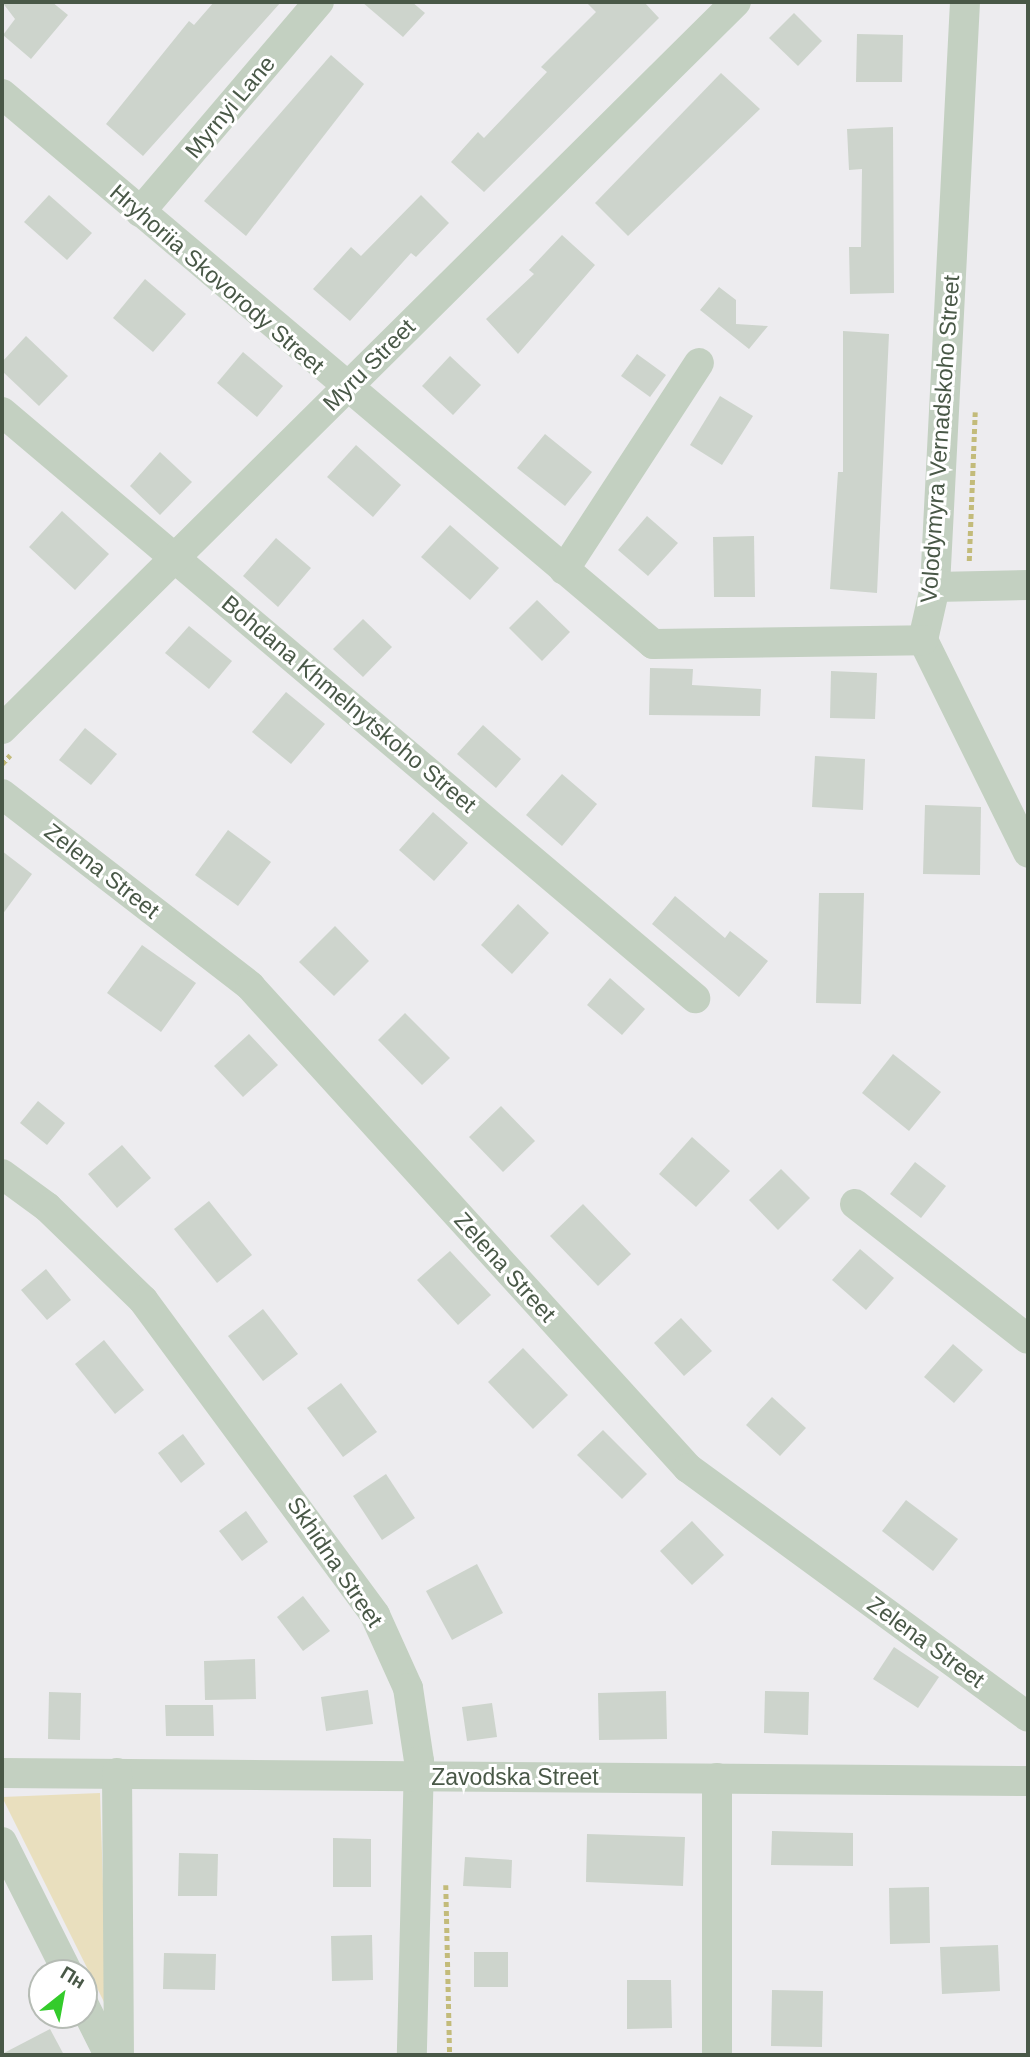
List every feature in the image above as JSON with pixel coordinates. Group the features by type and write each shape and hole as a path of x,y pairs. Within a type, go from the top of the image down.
{"street":[{"name":"Myrnyi Lane","path":"140,212 319,2"},
{"name":"Myru Street","path":"2,729 736,2"},
{"name":"Volodymyra Vernadskoho Street","path":"923,640 935,587 965,2"},
{"name":"Hryhoriia Skovorody Street","path":"2,94 344,389 653,644 923,640"},
{"path":"564,570 699,363"},
{"name":"Bohdana Khmelnytskoho Street","path":"2,412 695,998"},
{"path":"935,587 1028,585"},
{"path":"923,640 1028,852"},
{"name":"Zelena Street","path":"2,794 250,986 688,1468 1028,1717"},
{"name":"Skhidna Street","path":"2,1174 47,1207 143,1300 320,1535 375,1615 408,1688 419,1777 412,2055"},
{"path":"855,1205 1028,1339"},
{"name":"Zavodska Street","path":"2,1773 1028,1781"},
{"path":"117,1773 119,2055"},
{"path":"717,1779 718,2055"},
{"path":"2,1842 61,1959"},
{"path":"96,2029 109,2055"}],"shaded area":[{"path":"100,1793 107,2008 98,1990 98,1959 83,1959 2,1797"}],"building":[{"path":"2,2 52,2 68,15 31,59 3,35 15,19"},
{"path":"214,2 281,2 143,156 106,124 189,21 194,25"},
{"path":"362,2 412,2 425,13 403,37"},
{"path":"586,2 644,2 659,18 484,192 451,162 478,132 484,138 547,72 541,67 596,12"},
{"path":"794,13 822,41 798,66 769,38"},
{"path":"857,34 903,35 902,82 856,82"},
{"path":"331,55 364,84 246,236 204,201"},
{"path":"721,73 760,109 628,236 595,203"},
{"path":"893,127 894,293 850,294 849,247 861,247 862,169 849,170 847,129"},
{"path":"49,195 92,233 67,260 24,222"},
{"path":"421,195 449,223 416,257 411,253 350,321 313,289 351,247 361,256"},
{"path":"562,235 595,265 518,354 486,319 534,274 529,270"},
{"path":"145,279 186,314 153,352 113,318"},
{"path":"719,287 736,300 736,324 768,326 749,349 700,310"},
{"path":"843,331 889,334 877,593 830,589 838,472 843,472"},
{"path":"26,336 68,376 39,406 2,371 2,362"},
{"path":"243,352 283,386 257,417 217,383"},
{"path":"637,354 666,375 650,397 621,376"},
{"path":"450,356 481,385 453,415 422,386"},
{"path":"720,396 753,416 722,465 690,445"},
{"path":"545,434 592,472 565,506 517,468"},
{"path":"356,445 401,485 373,517 327,477"},
{"path":"160,452 192,482 160,515 130,486"},
{"path":"62,511 109,554 75,590 29,547"},
{"path":"647,516 678,543 648,576 618,550"},
{"path":"450,525 499,568 470,600 421,557"},
{"path":"754,536 755,597 714,597 713,537"},
{"path":"276,538 311,568 278,607 243,576"},
{"path":"537,600 570,632 542,661 509,628"},
{"path":"363,619 392,647 363,677 333,649"},
{"path":"189,626 232,661 209,689 165,653"},
{"path":"650,668 693,669 692,685 761,689 760,716 649,715"},
{"path":"831,671 877,673 875,719 830,718"},
{"path":"286,692 325,724 291,764 252,732"},
{"path":"483,725 521,759 496,788 457,754"},
{"path":"85,728 117,754 91,785 59,760"},
{"path":"815,756 865,759 863,810 812,807"},
{"path":"562,774 597,804 562,846 526,815"},
{"path":"925,805 981,807 980,875 923,874"},
{"path":"433,812 468,843 434,881 399,850"},
{"path":"228,830 271,862 238,906 195,875"},
{"path":"2,851 32,874 2,915"},
{"path":"819,893 864,893 861,1004 816,1003"},
{"path":"675,896 725,938 730,931 768,961 739,997 652,924"},
{"path":"518,904 549,933 512,974 481,945"},
{"path":"335,926 369,961 334,996 299,962"},
{"path":"142,945 196,983 161,1032 107,993"},
{"path":"610,978 645,1009 622,1035 587,1005"},
{"path":"405,1013 450,1058 422,1085 378,1040"},
{"path":"249,1034 278,1065 243,1097 214,1066"},
{"path":"893,1054 941,1092 909,1131 862,1093"},
{"path":"38,1101 65,1123 47,1145 20,1123"},
{"path":"501,1106 535,1141 503,1172 469,1137"},
{"path":"692,1137 730,1171 696,1207 659,1174"},
{"path":"122,1145 151,1178 117,1208 88,1174"},
{"path":"915,1162 946,1186 921,1218 890,1194"},
{"path":"781,1169 810,1198 778,1230 749,1200"},
{"path":"209,1201 252,1255 217,1283 174,1229"},
{"path":"583,1204 631,1254 598,1286 550,1236"},
{"path":"860,1249 894,1278 866,1310 832,1280"},
{"path":"450,1251 491,1295 458,1325 417,1280"},
{"path":"46,1269 71,1300 47,1320 21,1290"},
{"path":"263,1309 298,1354 263,1381 228,1336"},
{"path":"681,1318 712,1351 684,1376 654,1343"},
{"path":"104,1340 144,1390 115,1414 75,1364"},
{"path":"953,1344 983,1370 954,1403 924,1377"},
{"path":"523,1348 568,1395 533,1429 488,1382"},
{"path":"341,1383 377,1432 343,1457 307,1408"},
{"path":"772,1397 806,1428 780,1456 746,1425"},
{"path":"603,1430 647,1474 622,1499 577,1455"},
{"path":"183,1434 205,1464 181,1483 158,1453"},
{"path":"386,1474 415,1518 382,1540 353,1496"},
{"path":"906,1500 958,1539 933,1571 882,1531"},
{"path":"246,1511 268,1542 242,1561 219,1531"},
{"path":"692,1521 724,1555 692,1585 660,1551"},
{"path":"477,1564 503,1613 452,1640 426,1591"},
{"path":"303,1596 330,1631 303,1651 277,1617"},
{"path":"894,1647 939,1677 918,1708 873,1679"},
{"path":"255,1659 256,1699 205,1700 204,1661"},
{"path":"368,1690 373,1724 326,1731 321,1697"},
{"path":"666,1691 667,1739 599,1740 598,1693"},
{"path":"765,1691 809,1692 808,1735 764,1733"},
{"path":"49,1692 81,1693 80,1740 48,1739"},
{"path":"492,1703 497,1737 467,1741 462,1707"},
{"path":"165,1705 213,1705 214,1736 166,1736"},
{"path":"772,1831 853,1833 853,1866 771,1865"},
{"path":"587,1834 685,1837 683,1886 586,1882"},
{"path":"333,1838 371,1839 371,1887 333,1887"},
{"path":"179,1853 218,1854 217,1896 178,1896"},
{"path":"465,1857 512,1860 511,1888 463,1886"},
{"path":"929,1887 930,1943 890,1944 889,1888"},
{"path":"372,1935 373,1980 332,1981 331,1936"},
{"path":"998,1945 1000,1991 942,1994 940,1947"},
{"path":"474,1952 508,1952 508,1987 474,1987"},
{"path":"164,1953 216,1954 215,1990 163,1989"},
{"path":"627,1980 671,1980 672,2028 627,2029"},
{"path":"772,1990 823,1991 822,2047 771,2046"},
{"path":"50,2029 64,2055 2,2055"}]}
